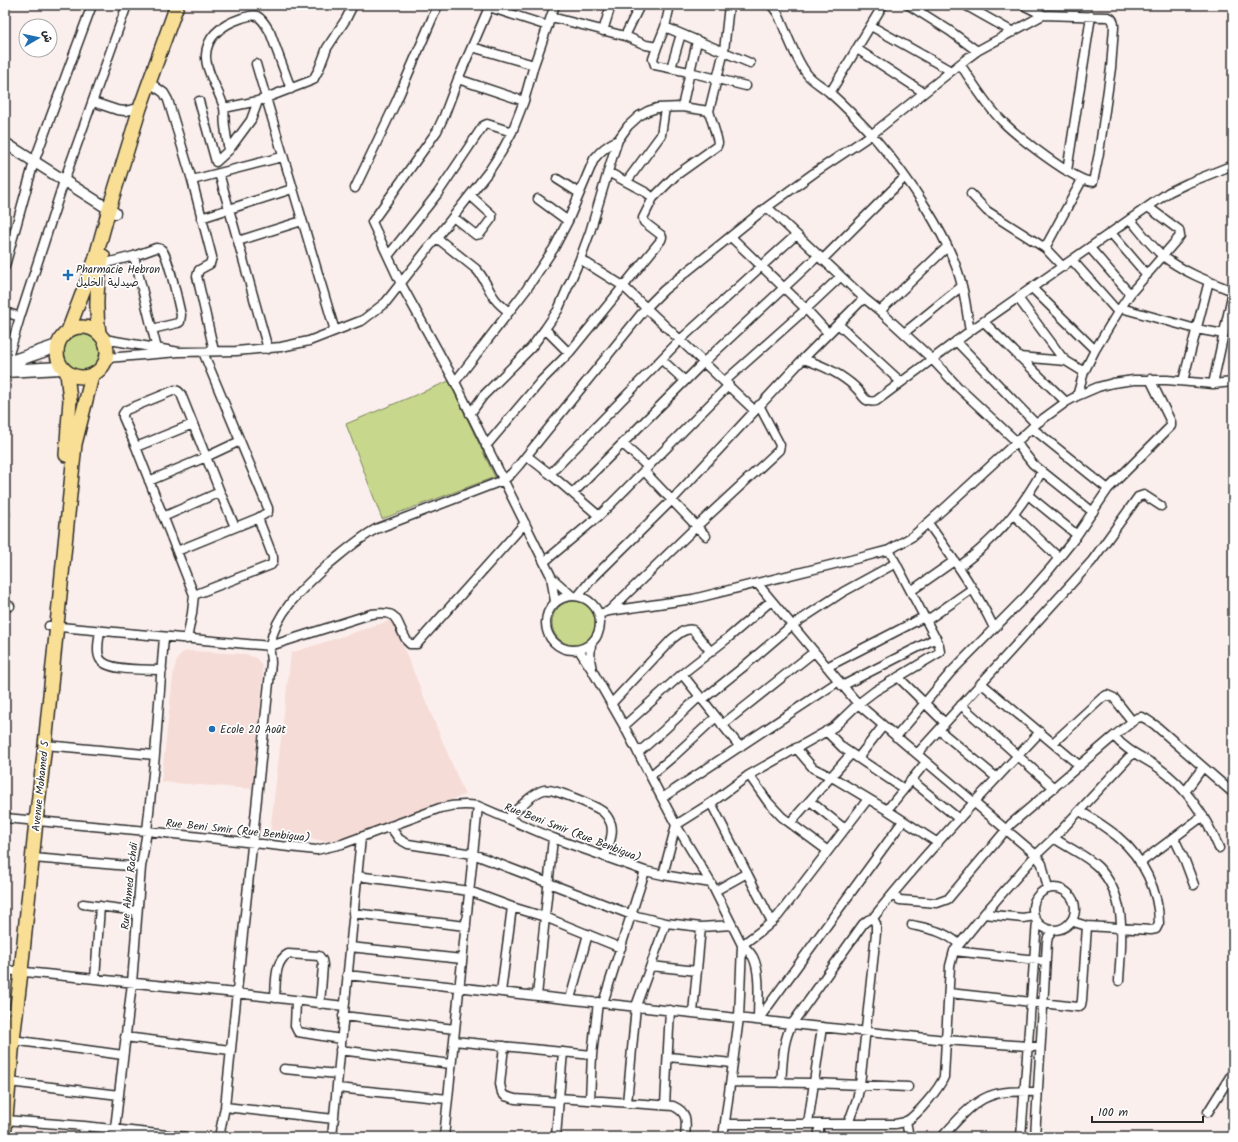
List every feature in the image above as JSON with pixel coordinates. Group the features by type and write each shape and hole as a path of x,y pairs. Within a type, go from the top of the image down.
{"main road":[{"path":"112,211 177,5"},
{"path":"68,331 97,265 140,108 153,85 185,5"},
{"path":"6,368 64,370 79,378 86,378 99,372 104,366 107,358 107,348 101,336 96,314 97,265"},
{"path":"71,443 70,400 64,370 58,361 56,353 57,346 61,337 74,328 87,327 94,330 101,336"},
{"path":"6,368 57,346"},
{"path":"71,443 92,376"},
{"name":"Avenue Mohamed 5","path":"5,1122 9,1082 8,1039 13,971 32,820 71,443"},
{"name":"Avenue Mohamed 5","path":"13,971 33,858 32,820 46,745 53,627"}],"street":[{"path":"5,266 34,162 92,5"},
{"path":"6,368 20,317 64,181 127,5"},
{"path":"224,108 262,100 313,80 327,48 353,5"},
{"path":"355,188 397,100 438,5"},
{"path":"107,358 158,351 204,352 268,349 309,341 363,320 386,302 489,171 502,151 512,132 524,101 534,65 555,5"},
{"path":"603,31 611,5"},
{"path":"625,36 640,5"},
{"path":"670,5 665,28 653,59 656,65 746,86"},
{"path":"486,446 541,381 569,353 661,240 661,235 644,222 643,218 653,198 675,176 717,146 718,138 709,111 724,51 729,5"},
{"path":"770,5 778,14 806,73 830,93 889,155 924,207 956,266 962,286 970,331"},
{"path":"830,93 883,5"},
{"path":"909,5 950,31 977,51"},
{"path":"965,5 1013,32"},
{"path":"960,64 1002,121 1048,158 1067,171 1082,180 1090,182 1094,181 1111,68 1114,21 1110,17 1043,15 1024,5"},
{"path":"548,26 489,6 437,131 372,222 401,284 455,382 551,576 555,602"},
{"path":"219,1137 225,1107 271,663 270,646 275,628 289,605 320,572 355,542 376,529 504,480 527,456 646,308 664,290 767,207 814,173 871,135 923,92 977,51 1043,15"},
{"path":"229,150 225,132 224,108 207,66 205,56 208,46 216,32 230,22 248,16 256,16 266,25 275,43 291,89"},
{"path":"1067,171 1091,16"},
{"path":"551,17 625,36 646,45 657,47"},
{"path":"871,26 951,70"},
{"path":"665,28 750,62"},
{"path":"671,68 681,34"},
{"path":"682,107 697,41"},
{"path":"472,47 534,65"},
{"path":"856,49 923,92"},
{"path":"256,64 262,100 302,221 334,331"},
{"path":"458,79 524,101"},
{"path":"153,85 164,93 168,100 192,180 212,257 210,264 199,270 197,276 214,351"},
{"path":"199,101 216,162 229,150 251,120 262,100"},
{"path":"93,102 117,110 140,108"},
{"path":"470,414 483,396 531,348 558,310 590,232 618,140 628,126 639,116 652,110 682,107 709,111"},
{"path":"627,181 661,135 665,108"},
{"path":"388,256 434,199 483,126 487,124 512,132"},
{"path":"455,382 526,290 554,248 568,221 594,159 600,150 618,140"},
{"path":"6,147 34,162 112,211"},
{"path":"192,180 282,157"},
{"path":"803,359 831,370 856,388 868,401 876,401 970,331 1148,207 1176,189 1233,165"},
{"path":"608,172 648,193 653,198"},
{"path":"219,173 268,349"},
{"path":"573,493 704,362 784,287 820,258 905,177"},
{"path":"557,179 579,193"},
{"path":"1045,248 1082,180"},
{"path":"201,218 292,189"},
{"path":"971,194 987,211 1045,248 1063,267"},
{"path":"453,217 476,235 480,234 492,218 492,215 470,195"},
{"path":"538,199 568,221"},
{"path":"767,207 840,277 880,311 932,359 958,387 1017,442 1024,453 1042,471 1093,512"},
{"path":"1077,396 1084,372 1095,350 1130,294 1180,236 1180,232 1148,207"},
{"path":"1130,219 1163,256 1180,267 1233,291 1214,384"},
{"path":"238,241 302,221"},
{"path":"1111,233 1147,275"},
{"path":"550,474 680,340 796,235"},
{"path":"731,237 784,287 828,334"},
{"path":"437,238 480,273 493,297 509,312"},
{"path":"880,311 947,247"},
{"path":"97,265 134,256 156,248 163,250 181,315 180,322 152,329"},
{"path":"1090,248 1130,294"},
{"path":"134,256 158,351"},
{"path":"580,259 623,286 727,383 757,407 780,445 779,450 697,526 609,611"},
{"path":"1072,260 1120,310 1196,329 1224,334"},
{"path":"544,562 599,516 646,469 727,383 840,277"},
{"path":"1183,381 1209,281"},
{"path":"904,333 962,286"},
{"path":"1032,288 1095,350"},
{"path":"551,576 575,595 588,599 595,605 599,614 601,622 597,637 591,644 579,650 563,648 555,643 549,636 546,627 546,618 549,609 555,602 564,596 575,595 590,581 672,500 757,407 864,298"},
{"path":"1018,298 1061,356 1066,361 1084,372"},
{"path":"5,312 20,317"},
{"path":"984,322 1066,402"},
{"path":"838,324 901,382"},
{"path":"545,330 569,353"},
{"path":"101,336 158,351"},
{"path":"956,341 1034,426 1108,489"},
{"path":"177,551 258,518 268,512 268,508 204,352"},
{"path":"1019,357 1066,361"},
{"path":"662,360 685,381"},
{"path":"896,737 951,672 1028,594 1059,558 1077,535 1108,489 1171,426 1171,422 1150,379"},
{"path":"599,614 609,611 692,599 889,550 913,536 1034,426 1066,402 1098,387 1113,383 1150,379 1214,384 1233,382"},
{"path":"187,639 194,595 123,417 126,410 178,390 181,394 235,527"},
{"path":"136,447 193,424"},
{"path":"149,481 240,441"},
{"path":"623,444 706,536"},
{"path":"527,456 599,516"},
{"path":"911,591 957,564 986,544 1014,515 1042,471"},
{"path":"163,516 220,492"},
{"path":"1028,495 1077,535"},
{"path":"917,754 1092,561 1138,497 1144,495 1160,506"},
{"path":"1014,515 1059,558"},
{"path":"194,595 272,565 273,557 258,518"},
{"path":"53,627 270,646 371,614 384,613 392,615 396,618 407,641 410,644 417,644 524,523"},
{"path":"928,523 957,564 983,606 994,628"},
{"path":"663,875 676,825 710,803 748,775 826,731 839,722 858,704 875,691 940,652 941,648 936,638 889,550"},
{"path":"638,753 701,698 742,668 791,626 843,592 896,563"},
{"path":"757,583 791,626 858,704 1036,855 1042,864 1048,889"},
{"path":"827,667 925,619 972,589"},
{"path":"624,726 682,674 711,652 771,601"},
{"path":"611,704 672,639 684,630 693,630 711,652"},
{"path":"100,631 99,655 104,663 112,667 162,670"},
{"name":"Rue Ahmed Rachdi","path":"114,1133 132,983 136,911 147,831 155,755 164,637"},
{"path":"662,798 840,683 936,638"},
{"path":"591,644 590,659 592,670"},
{"path":"579,650 624,726 676,825 713,887 742,945 749,951 756,965 758,974 758,1020"},
{"path":"722,725 814,652"},
{"path":"682,674 740,747"},
{"path":"898,677 945,723"},
{"path":"981,682 1080,766"},
{"path":"1053,743 1107,695 1114,698 1132,721"},
{"path":"961,706 1054,788"},
{"path":"650,776 716,717"},
{"path":"892,895 900,900 937,903 948,899 1018,819 1132,721 1142,717 1151,722 1233,793"},
{"path":"858,758 884,726"},
{"path":"939,730 997,778"},
{"path":"826,731 851,754 904,789"},
{"path":"781,1083 788,1031 864,924 873,918 974,802 1040,732"},
{"path":"1114,736 1123,746 1160,769 1185,792 1203,816 1219,848"},
{"path":"46,745 155,755"},
{"path":"796,748 813,768 832,777 938,843"},
{"path":"725,1124 895,1124 906,1121 916,1113 941,1084 944,1077 950,966 954,951 984,914 1036,855 1080,811 1133,753"},
{"path":"790,823 851,754"},
{"path":"887,810 926,762"},
{"path":"1185,792 1203,767"},
{"path":"748,775 778,813 828,851"},
{"path":"911,780 959,819"},
{"path":"507,819 537,793 544,790 551,790 561,793 602,811 609,820 612,835 605,856"},
{"path":"742,945 772,922 784,909 868,799"},
{"path":"810,801 845,829"},
{"path":"710,803 772,922"},
{"name":"Rue Beni Smir (Rue Benbigua)","path":"5,818 147,831 316,850 342,844 440,808 455,804 467,804 478,806 553,838 645,871 713,887"},
{"path":"444,1137 478,806"},
{"path":"1071,921 1076,924 1087,926 1151,930 1156,929 1159,923 1158,909 1154,892 1148,876 1140,863 1128,846 1119,838 1080,811"},
{"path":"1140,863 1203,816"},
{"path":"758,1020 904,821"},
{"path":"390,826 399,839 408,844 473,854 632,915 666,924 701,927 732,924"},
{"path":"332,1137 360,837"},
{"path":"537,996 553,838"},
{"path":"1054,838 1097,866 1113,888 1121,914 1122,928 1120,981"},
{"path":"1174,838 1194,885"},
{"path":"33,858 141,867"},
{"path":"590,1100 592,1055 600,1003 621,948 645,871"},
{"path":"713,887 747,873"},
{"path":"357,876 469,891 512,907 545,917 621,948"},
{"path":"984,914 1035,918 1044,927 1053,930 1063,928 1071,921 1074,908 1073,902 1066,892 1054,888 1043,891 1035,900 1033,905 1035,918 1034,960 1021,1137"},
{"path":"83,904 136,911"},
{"path":"94,979 100,906"},
{"path":"502,992 512,907"},
{"path":"353,913 466,926"},
{"path":"848,1124 857,1099 860,1085 876,933 876,924 873,918"},
{"path":"627,1103 636,1006 666,924"},
{"path":"912,925 932,929 945,934 959,944"},
{"path":"949,993 1043,1004 1076,1007 1080,1006 1082,1003 1087,926"},
{"path":"693,1013 701,927"},
{"path":"1035,1137 1048,937 1053,930"},
{"path":"570,999 588,934"},
{"path":"723,1137 739,1018 742,945"},
{"path":"350,947 462,959"},
{"path":"954,951 1046,961"},
{"path":"275,998 278,964 281,959 288,954 313,954 319,956 323,965 320,1004"},
{"path":"651,966 697,971"},
{"path":"13,971 236,993 344,1006"},
{"path":"347,975 866,1032 1040,1047"},
{"path":"296,1001 295,1026 298,1032 341,1038"},
{"path":"665,1105 670,1010"},
{"path":"344,1016 455,1029"},
{"path":"808,1124 822,1027"},
{"path":"125,1037 230,1050"},
{"path":"8,1039 123,1055"},
{"path":"454,1041 592,1055"},
{"path":"504,1046 500,1084 502,1093 505,1096 515,1099 590,1100 673,1106 681,1109 684,1114 686,1121 685,1137"},
{"path":"340,1050 451,1064"},
{"path":"556,1137 563,1052"},
{"path":"668,1057 733,1063"},
{"path":"284,1069 338,1074"},
{"path":"1208,1112 1229,1085 1233,1072"},
{"path":"9,1082 119,1095"},
{"path":"731,1082 813,1083 908,1087"},
{"path":"337,1088 448,1099"},
{"path":"942,1137 967,1111 983,1099 1004,1093 1025,1091 1038,1092"},
{"path":"225,1107 334,1119"},
{"path":"906,1121 909,1137"},
{"path":"5,1122 84,1126 114,1133 184,1137"},
{"path":"819,1124 820,1137"},
{"path":"83,1137 84,1126"}],"shaded area":[{"path":"392,620 465,795 331,842 270,832 291,653"},
{"name":"Ecole 20 Août","path":"192,651 246,654 256,658 262,665 263,677 252,789 161,782 174,669 178,658 183,652"}],"green space":[{"path":"82,331 97,337 103,352 97,367 82,373 67,367 61,352 67,337"},
{"path":"449,381 495,477 382,519 346,424"},
{"path":"574,601 586,605 592,611 596,623 592,635 586,641 574,645 562,641 556,635 552,623 556,611 562,605"}],"place":[{"name":"Pharmacie Hebron صيدلية الخليل","path":"68,275"},
{"name":"Ecole 20 Août","path":"212,729"}]}
